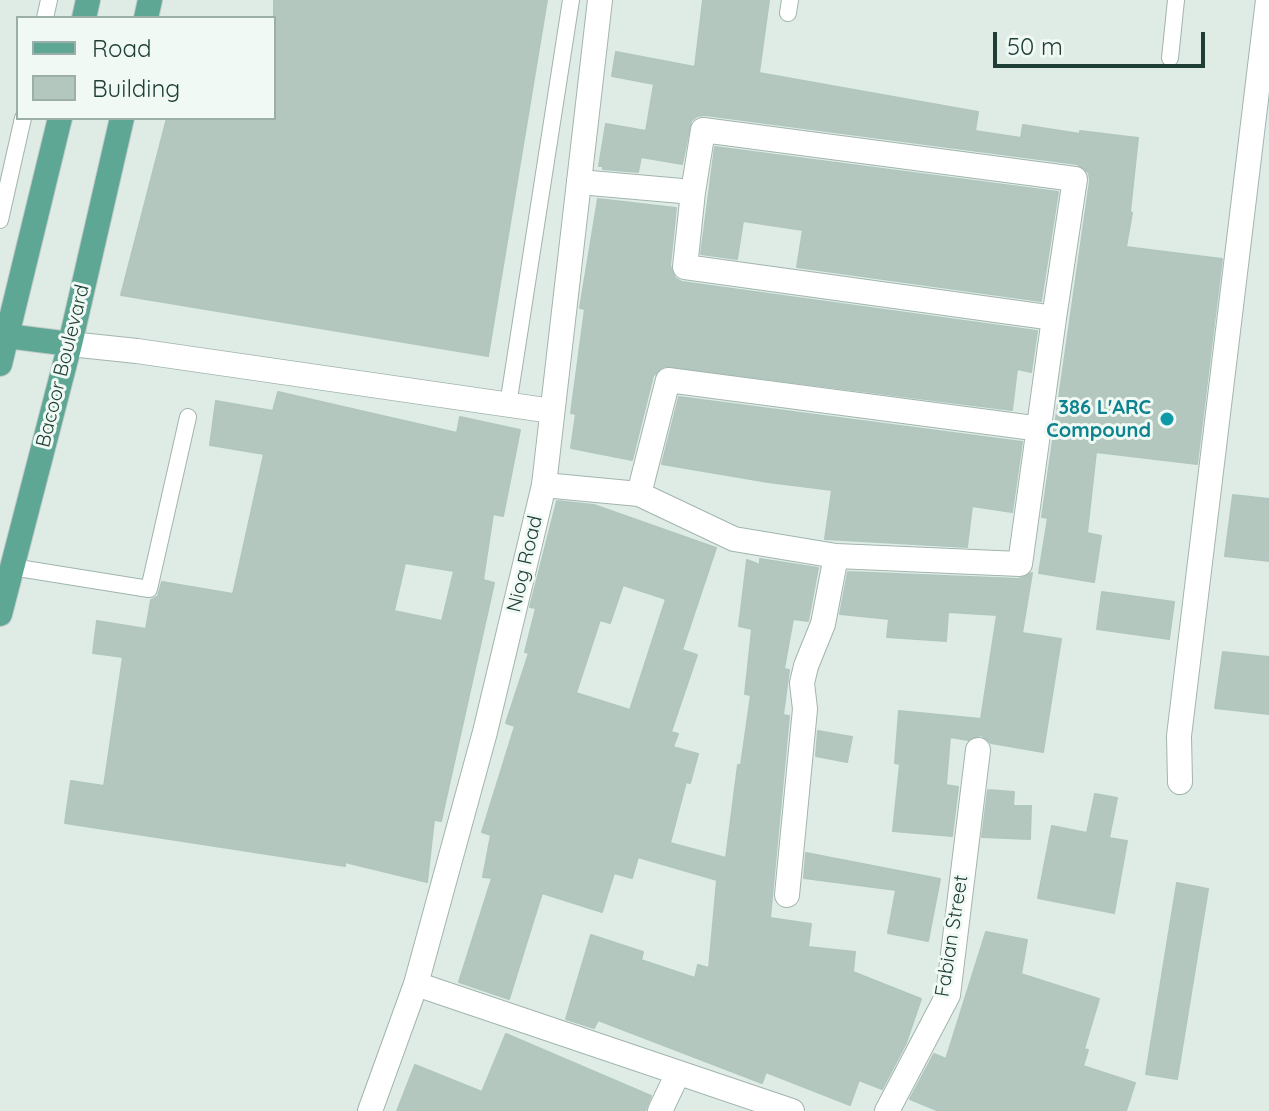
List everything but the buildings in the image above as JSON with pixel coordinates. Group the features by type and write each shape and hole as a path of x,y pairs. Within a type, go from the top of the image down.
{"main road":[{"path":"0,364 4,335 59,120"},
{"name":"Bacoor Boulevard","path":"0,614 70,344 122,120"},
{"path":"4,335 70,344"}],"street":[{"name":"Niog Road","path":"370,1111 416,984 485,732 544,485 600,0"},
{"path":"1180,782 1179,736 1268,0"},
{"path":"544,485 639,494 734,539 836,556 1020,564 1075,179 703,130 685,267 1054,318"},
{"path":"579,182 693,192"},
{"path":"70,344 552,411"},
{"path":"639,494 668,380 1041,429"},
{"path":"787,895 805,709 802,683 823,624 836,556"},
{"name":"Fabian Street","path":"887,1111 948,995 978,750"},
{"path":"416,984 792,1111"},
{"path":"660,1111 678,1073"}],"lane":[{"path":"508,405 571,0"},
{"path":"1170,58 1176,0"},
{"path":"0,220 23,120"},
{"path":"12,567 149,589 188,417"}],"place":[{"name":"386 L'ARC Compound","path":"1167,419"}]}
